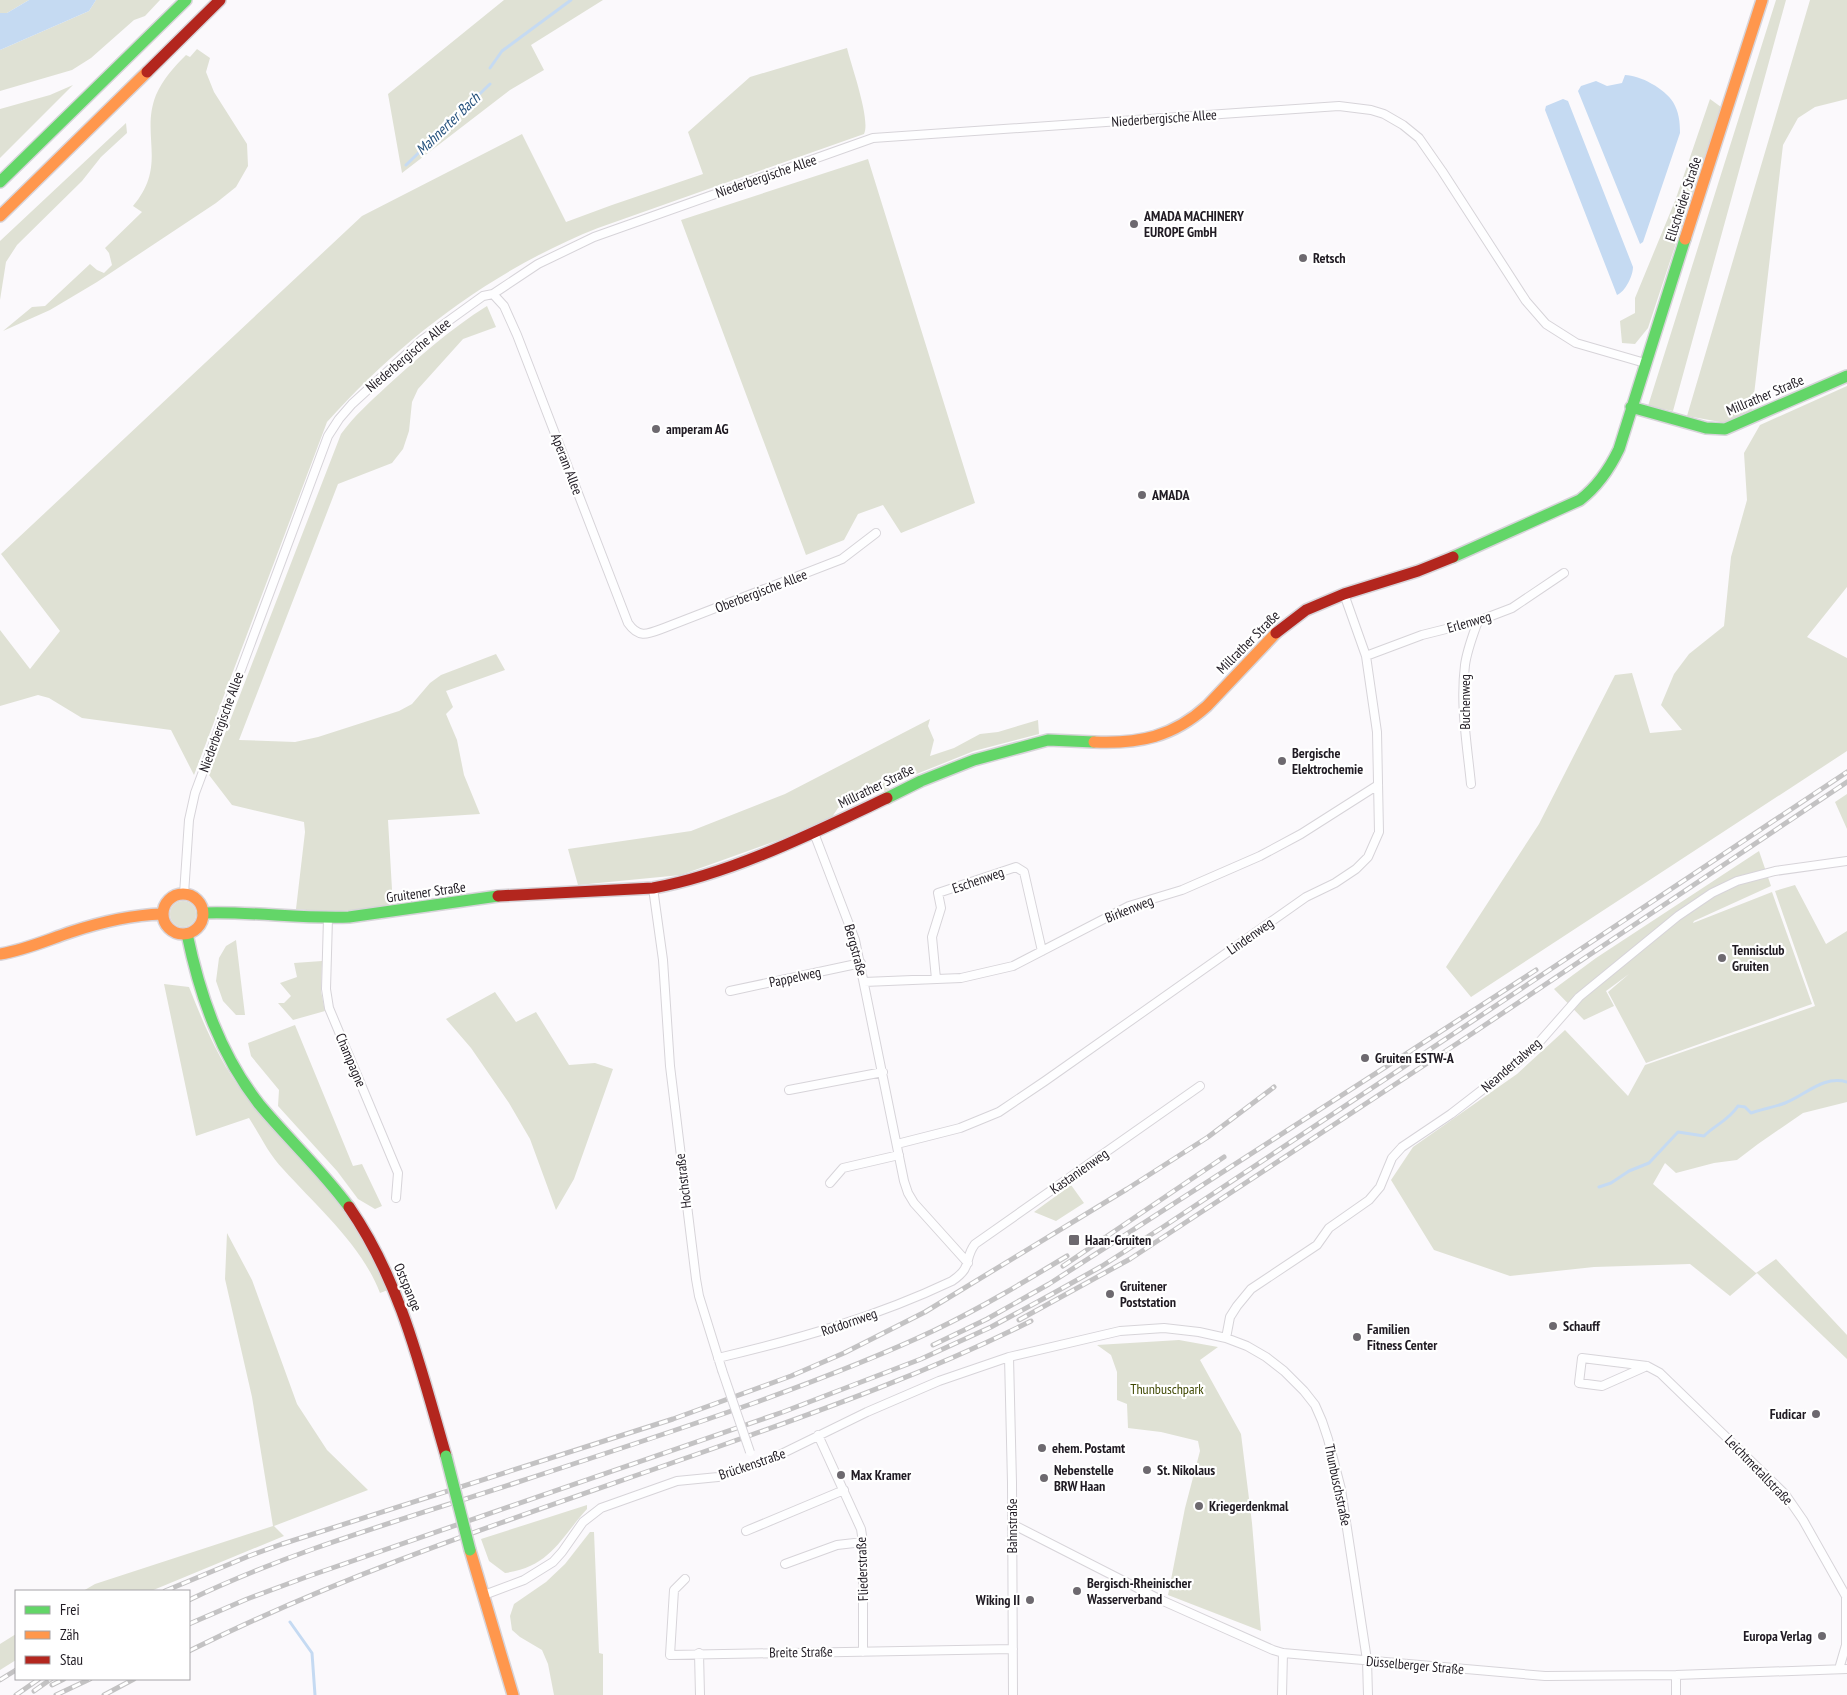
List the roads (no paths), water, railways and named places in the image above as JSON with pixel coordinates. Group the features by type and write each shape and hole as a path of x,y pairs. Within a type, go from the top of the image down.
{"main road":[{"path":"0,182 186,0"},
{"path":"0,216 220,0"},
{"name":"Ellscheider Straße","path":"1631,407 1762,0"},
{"name":"Millrather Straße","path":"653,888 694,879 814,833 951,768 1004,751 1048,740 1124,742 1161,736 1175,730 1195,717 1207,706 1275,633 1306,610 1344,594 1454,557 1580,500 1594,489 1609,470 1619,449 1631,407 1706,428 1725,429 1847,376"},
{"name":"Gruitener Straße","path":"203,913 235,912 328,918 422,908 512,894 653,888"},
{"path":"184,894 196,899 201,905 203,913 202,921 198,928 187,934 176,934 169,930 164,924 162,914 167,901 173,896 184,894"},
{"path":"0,954 17,951 113,921 148,914 162,914"},
{"name":"Ostspange","path":"187,934 201,996 210,1021 241,1080 276,1124 338,1192 352,1211 379,1258 403,1312 446,1456 470,1550 514,1695"}],"street":[{"name":"Niederbergische Allee","path":"184,894 189,820 195,792 328,436 338,419 422,340 483,296 493,294 538,264 594,236 873,138 1339,106 1356,107 1390,117 1418,138 1442,171 1526,302 1546,324 1576,343 1645,363"},
{"name":"Aperam Allee","path":"493,294 504,306 517,335 628,623 638,634"},
{"name":"Oberbergische Allee","path":"638,634 658,630 842,559 876,533"},
{"name":"Erlenweg","path":"1366,656 1422,635 1478,621 1512,608 1564,573"},
{"name":"Lindenweg","path":"897,1144 960,1128 999,1112 1045,1082 1306,897 1356,869 1368,857 1379,832 1377,732 1366,656 1344,594"},
{"name":"Buchenweg","path":"1471,784 1463,716 1463,687 1466,663 1478,621"},
{"name":"Birkenweg","path":"864,982 961,978 1013,966 1128,906 1182,890 1260,856 1302,834 1378,785"},
{"name":"Bergstraße","path":"814,833 855,940 908,1193 914,1203 968,1263"},
{"name":"Neandertalweg","path":"1226,1338 1230,1317 1251,1289 1312,1249 1329,1228 1370,1200 1380,1187 1392,1158 1402,1147 1451,1114 1517,1063 1579,997 1678,916 1712,893 1737,881 1775,871 1847,861"},
{"name":"Eschenweg","path":"936,979 932,936 941,908 938,893 1016,867 1024,872 1042,951"},
{"name":"Hochstraße","path":"653,888 663,960 670,1066 690,1240 699,1296 721,1369 755,1465"},
{"name":"Champagne","path":"328,918 326,989 329,1008 398,1173 396,1198"},
{"name":"Pappelweg","path":"730,991 861,963"},
{"path":"789,1090 883,1072"},
{"name":"Kastanienweg","path":"968,1263 970,1250 975,1244 1200,1086"},
{"path":"830,1183 843,1168 899,1156"},
{"name":"Rotdornweg","path":"718,1358 791,1341 871,1315 952,1281 964,1273 968,1263"},
{"name":"Thunbuschstraße","path":"1009,1357 1120,1330 1164,1328 1199,1332 1226,1338 1247,1346 1284,1371 1304,1391 1315,1406 1322,1420 1333,1454 1342,1489 1368,1660 1368,1695"},
{"name":"Brückenstraße","path":"484,1595 524,1580 553,1562 583,1522 601,1508 677,1481 718,1477 755,1465 786,1453 818,1435 939,1381 1009,1357"},
{"name":"Bahnstraße","path":"1009,1357 1012,1483 1013,1695"},
{"name":"Leichtmetallstraße","path":"1647,1366 1602,1386 1579,1384 1582,1358 1647,1366 1653,1368 1666,1378 1785,1494 1803,1520 1846,1597 1846,1645 1843,1669"},
{"name":"Fliederstraße","path":"818,1435 844,1490 860,1529 863,1542 863,1652"},
{"path":"746,1531 844,1490"},
{"name":"Düsselberger Straße","path":"1012,1524 1161,1600 1283,1653 1546,1676 1593,1677 1843,1669"},
{"path":"785,1564 837,1545 863,1542"},
{"name":"Breite Straße","path":"685,1578 674,1590 670,1654 1013,1649"},
{"path":"699,1653 700,1695"},
{"path":"1282,1695 1283,1653"},
{"path":"1676,1675 1676,1695"}],"water":[{"path":"29,0 96,0 89,11 0,50 0,13 7,13"},
{"path":"1625,75 1645,80 1664,92 1675,106 1680,125 1680,133 1643,242 1640,244 1578,91 1581,86 1596,81 1607,86 1622,83"},
{"path":"1563,99 1568,101 1633,267 1628,283 1623,291 1617,295 1545,110 1546,106"}],"waterway":[{"name":"Mahnerter Bach","path":"490,68 502,51 571,0"},
{"name":"Mahnerter Bach","path":"406,165 490,84"},
{"path":"1599,1187 1611,1183 1629,1171 1649,1163 1678,1132 1704,1136 1738,1106 1745,1107 1751,1113 1793,1100 1822,1083 1830,1081 1847,1082"},
{"path":"290,1622 312,1653 315,1695"}],"railway":[{"path":"190,1624 247,1599 309,1576 783,1412 921,1359 991,1327 1102,1266 1163,1227 1847,772"},
{"path":"1019,1320 1130,1259 1476,1031 1847,782"},
{"path":"933,1345 987,1319 1049,1284 1536,970"},
{"path":"167,1590 282,1544 673,1419 791,1376 844,1353 925,1312 1127,1189 1208,1137 1274,1087"},
{"path":"1063,1266 1224,1157"},
{"path":"190,1600 228,1582 309,1550 665,1434 845,1369 952,1322 1067,1256"},
{"path":"190,1651 254,1620 386,1565 840,1403 955,1356 1031,1321"},
{"path":"0,1680 15,1671"},
{"path":"16,1695 38,1680"},
{"path":"34,1691 50,1680"},
{"path":"52,1685 62,1680"},
{"path":"56,1695 88,1680"},
{"path":"104,1695 132,1680"}],"place":[{"name":"AMADA MACHINERY EUROPE GmbH","path":"1134,224"},
{"name":"Retsch","path":"1303,258"},
{"name":"amperam AG","path":"656,429"},
{"name":"AMADA","path":"1142,495"},
{"name":"Bergische Elektrochemie","path":"1282,761"},
{"name":"Tennisclub Gruiten","path":"1722,958"},
{"name":"Gruiten ESTW-A","path":"1365,1058"},
{"name":"Haan-Gruiten","path":"1074,1240"},
{"name":"Gruitener Poststation","path":"1110,1294"},
{"name":"Schauff","path":"1553,1326"},
{"name":"Familien Fitness Center","path":"1357,1337"},
{"name":"Fudicar","path":"1816,1414"},
{"name":"ehem. Postamt","path":"1042,1448"},
{"name":"St. Nikolaus","path":"1147,1470"},
{"name":"Max Kramer","path":"841,1475"},
{"name":"Nebenstelle BRW Haan","path":"1044,1478"},
{"name":"Kriegerdenkmal","path":"1199,1506"},
{"name":"Bergisch-Rheinischer Wasserverband","path":"1077,1591"},
{"name":"Wiking II","path":"1030,1600"},
{"name":"Europa Verlag","path":"1822,1636"}],"park label":[{"name":"Thunbuschpark","path":"1167,1389"}]}
